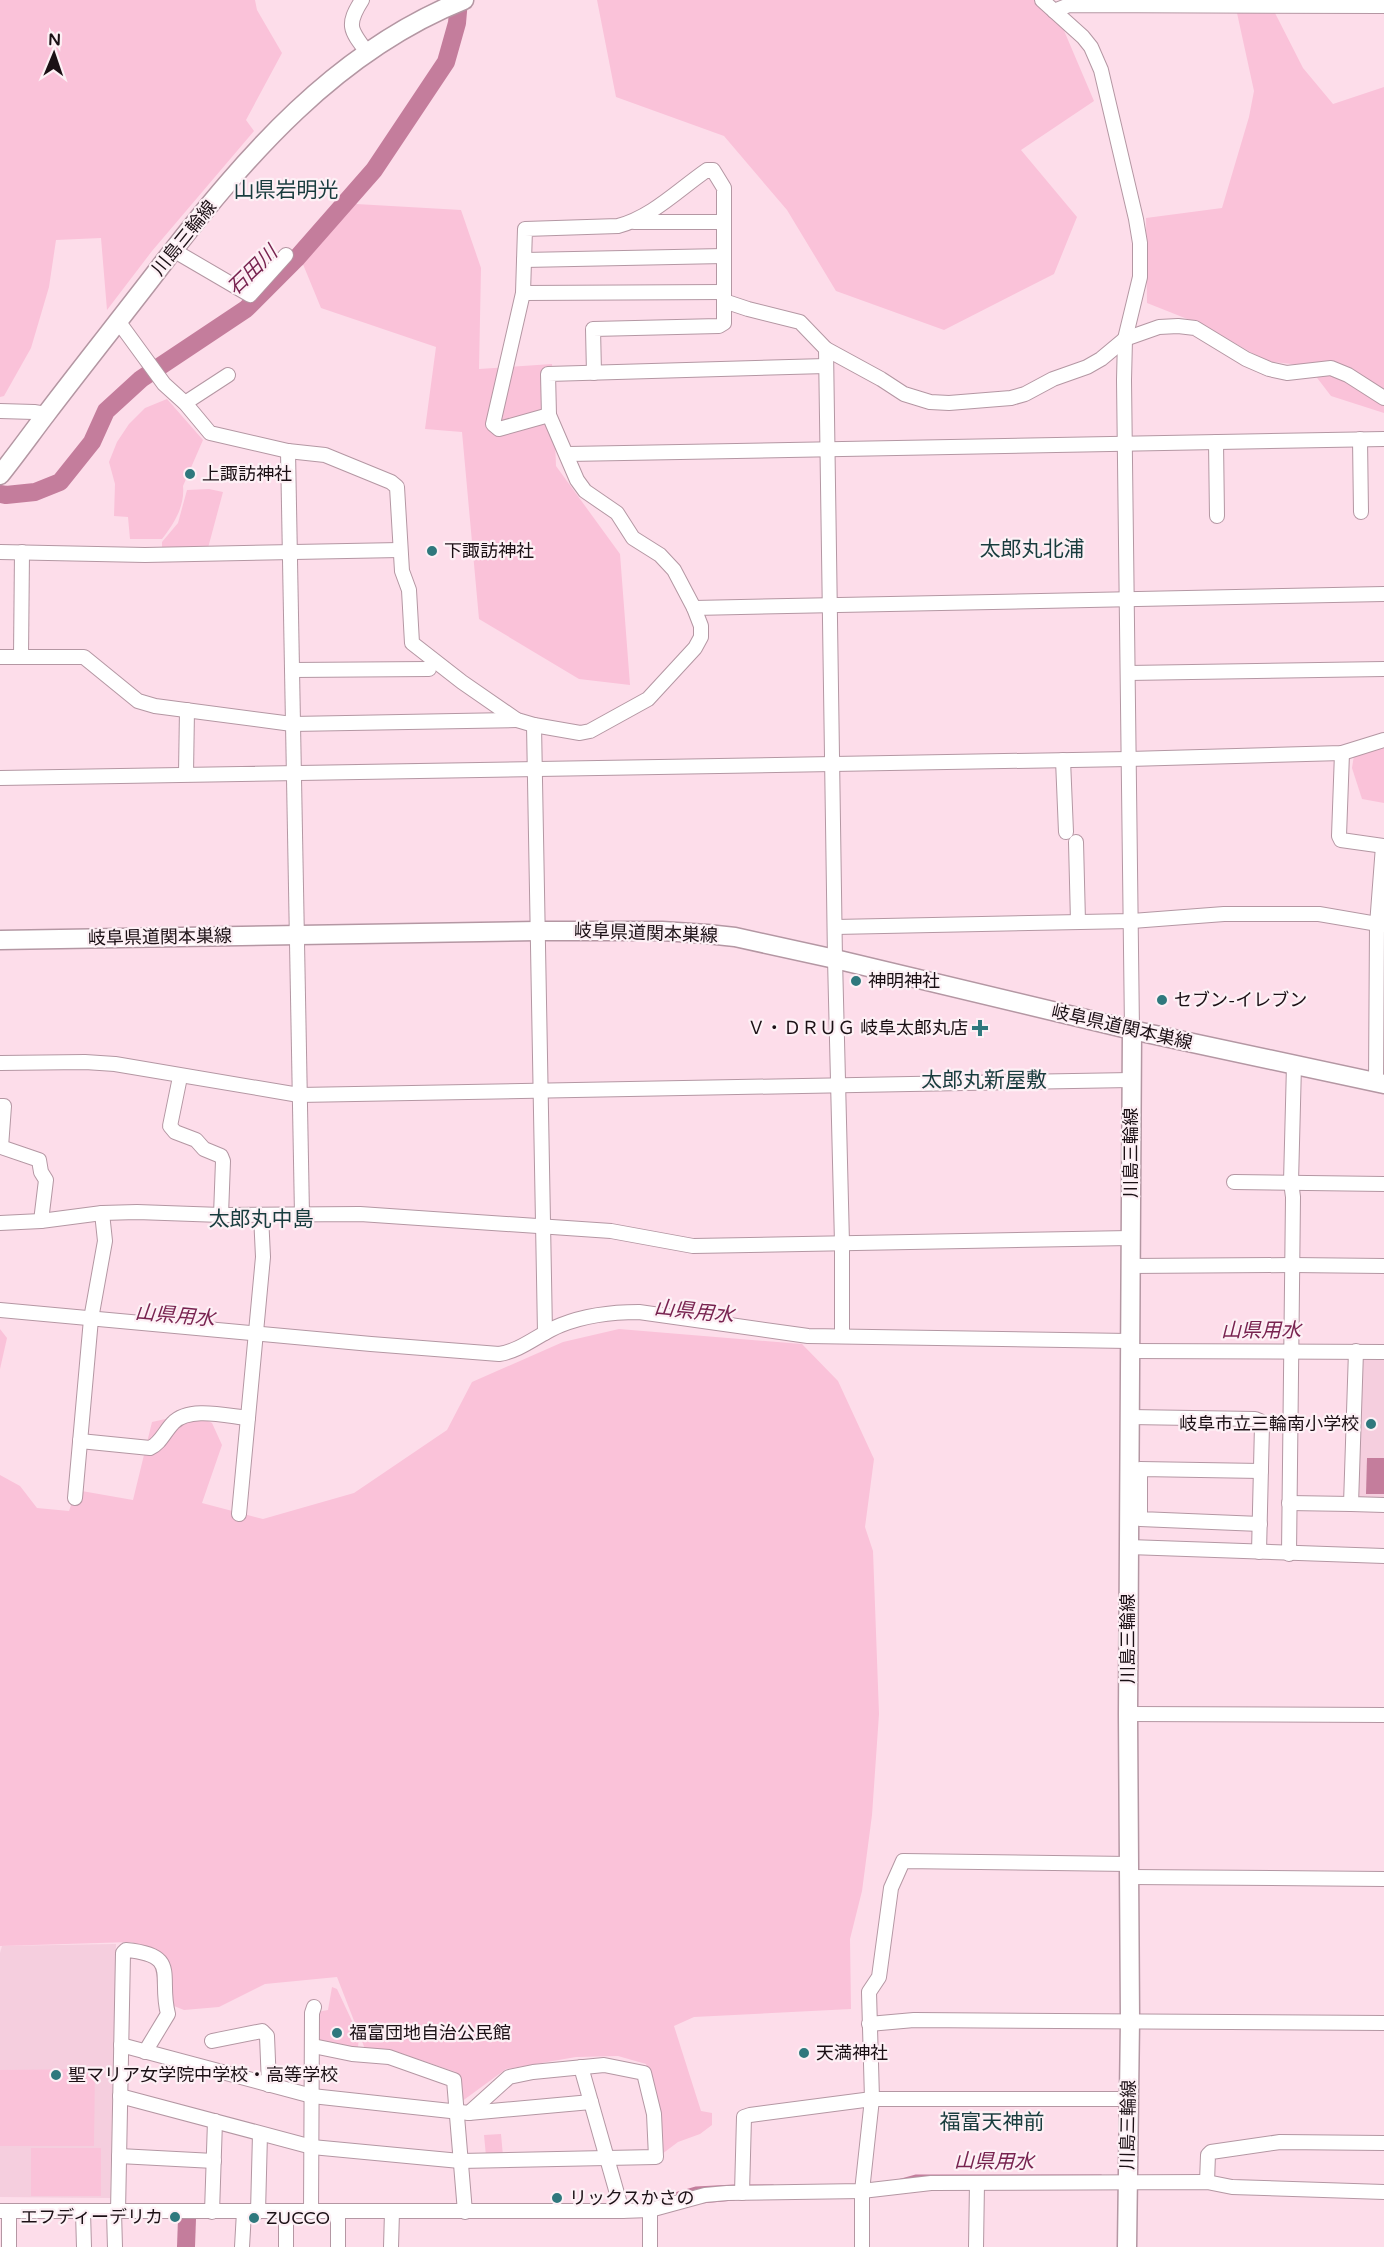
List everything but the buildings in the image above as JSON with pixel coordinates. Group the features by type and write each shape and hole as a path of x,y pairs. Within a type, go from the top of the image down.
{"main road":[{"name":"川島三輪線","path":"0,475 173,250 276,129 304,102 367,52 406,27 456,3"},
{"name":"岐阜県道関本巣線","path":"0,940 537,930 662,931 707,934 835,959 1132,1030 1380,1084"},
{"name":"川島三輪線","path":"1127,2247 1130,2020 1128,1714 1132,1030"}],"street":[{"path":"362,0 353,14 350,25 353,34 367,52"},
{"path":"1042,0 1083,37 1101,70 1140,243 1140,277 1125,339 1124,442 1132,1030"},
{"path":"1054,10 1069,5 1230,3 1384,6"},
{"path":"549,415 499,429 493,424 523,293 525,228 618,226 632,222 645,216 706,170 713,170 724,188 724,323 719,326 593,329 594,373"},
{"path":"632,222 724,222"},
{"path":"173,250 250,295 286,255"},
{"path":"524,260 724,256"},
{"path":"523,293 724,296 800,322 826,349 904,394 930,402 1011,398 1025,394 1053,379 1087,367 1101,359 1125,339 1159,327 1178,326 1195,328 1246,359 1269,369 1287,373 1331,368 1348,375 1384,398"},
{"path":"118,321 164,384 185,403 210,433 288,451 325,455 391,482 397,488 402,571 410,590 412,644 517,720"},
{"path":"826,349 842,1336"},
{"path":"0,657 84,657 138,700 155,706 292,724 517,720 580,733 590,731 648,699 695,648 701,637 700,626 694,608 674,570 660,555 633,538 617,513 585,491 577,480 568,454 549,415 548,374 825,366"},
{"path":"185,403 228,375"},
{"path":"0,411 46,414"},
{"path":"568,454 1384,439"},
{"path":"1360,440 1361,512"},
{"path":"1216,442 1217,516"},
{"path":"288,451 302,1215"},
{"path":"0,552 145,555 400,550"},
{"path":"21,656 22,552"},
{"path":"694,608 1384,594"},
{"path":"292,670 429,669"},
{"path":"1128,673 1384,669"},
{"path":"186,774 187,710"},
{"path":"534,725 545,1333"},
{"path":"0,778 1129,759 1342,753 1384,740"},
{"path":"1342,753 1339,836 1346,842 1383,846 1380,1084"},
{"path":"1063,760 1066,832"},
{"path":"1076,842 1078,922"},
{"path":"835,927 1132,921 1224,914 1319,914 1381,925"},
{"path":"0,1063 115,1064 180,1077 299,1095 1131,1080"},
{"path":"1289,1554 1293,1197 1291,1182 1294,1065"},
{"path":"180,1077 170,1126 175,1132 196,1140 204,1149 221,1156 223,1161 221,1215"},
{"path":"0,1106 4,1106 1,1148 39,1160 41,1172 46,1180 41,1221"},
{"path":"1234,1182 1384,1184"},
{"path":"0,1222 41,1221 137,1212 221,1215 360,1214 611,1231 693,1246 1130,1238"},
{"path":"75,1498 91,1323 105,1241 102,1214"},
{"path":"239,1514 262,1257 261,1215"},
{"path":"1131,1266 1384,1266"},
{"path":"0,1310 91,1323"},
{"path":"10,1320 91,1323 499,1354 510,1353 562,1324 605,1313 629,1312 775,1332 842,1336 1129,1346 1290,1346 1384,1352"},
{"path":"1351,1504 1356,1351"},
{"path":"80,1441 150,1448 156,1445 176,1419 185,1415 248,1418"},
{"path":"1130,1417 1255,1419 1260,1421 1262,1425 1260,1552"},
{"path":"1260,1524 1140,1519 1140,1469 1261,1471"},
{"path":"1289,1503 1384,1505"},
{"path":"1129,1547 1384,1556"},
{"path":"1128,1714 1384,1715"},
{"path":"861,2247 862,2191 872,2099 868,1992 879,1977 891,1888 903,1861 1384,1879"},
{"path":"115,2247 123,1953 126,1950 144,1952 162,1962 165,1967 164,2000 168,2014 145,2052"},
{"path":"311,2212 312,2013 314,2007"},
{"path":"869,2024 914,2020 1384,2023"},
{"path":"212,2041 262,2031 267,2036 269,2085"},
{"path":"121,2045 312,2096 462,2113 591,2102"},
{"path":"313,2046 352,2054 389,2057 454,2080 458,2108 462,2113 460,2161 465,2212"},
{"path":"120,2096 312,2147 460,2161 656,2157 654,2114 644,2073 604,2065 533,2072 509,2078 462,2113"},
{"path":"581,2067 622,2211"},
{"path":"742,2193 744,2116 872,2099 1129,2099"},
{"path":"212,2212 215,2121"},
{"path":"258,2212 260,2134"},
{"path":"1207,2182 1208,2155 1211,2152 1280,2142 1384,2143"},
{"path":"119,2156 214,2161"},
{"path":"9,2247 4,2211 622,2211 650,2210 705,2195 862,2191 931,2183 1207,2182 1232,2187 1384,2192"},
{"path":"976,2247 977,2183"},
{"path":"650,2210 650,2247"},
{"path":"83,2212 84,2247"},
{"path":"242,2247 244,2212"},
{"path":"286,2212 286,2247"},
{"path":"338,2212 338,2247"},
{"path":"391,2247 392,2212"}],"shaded area":[{"path":"0,0 255,0 257,10 282,53 246,120 254,131 152,251 107,310 101,238 56,240 49,287 31,348 4,396 0,397"},
{"path":"597,0 1051,0 1094,101 1021,150 1077,217 1054,274 944,330 836,291 787,210 724,136 616,97"},
{"path":"1237,13 1275,13 1303,68 1333,104 1384,87 1384,413 1331,396 1308,366 1266,361 1205,326 1147,303 1146,218 1222,208 1249,117 1254,91"},
{"path":"356,204 461,210 481,268 479,369 552,364 556,466 620,554 630,685 579,679 479,619 462,432 425,429 436,347 321,308 300,257"},
{"path":"167,399 203,440 183,486 178,514 162,539 130,539 128,517 114,516 115,484 109,462 117,442 129,424 145,408"},
{"path":"209,489 223,492 208,548 162,549 162,542 178,523 187,490"},
{"path":"1384,735 1384,803 1362,799 1352,768 1356,742"},
{"path":"0,1329 7,1338 0,1369"},
{"path":"619,1329 802,1344 838,1381 874,1459 865,1527 873,1551 879,1714 872,1815 862,1891 850,1939 851,2009 694,2017 674,2026 701,2111 712,2113 712,2125 700,2134 678,2142 662,2154 662,2127 646,2064 618,2056 576,2057 506,2069 461,2102 456,2072 391,2050 365,2049 337,1977 265,1984 219,2007 184,2010 169,2004 152,1949 131,1942 0,1946 0,1475 20,1486 37,1508 69,1511 76,1490 133,1500 152,1422 192,1413 212,1423 222,1445 202,1503 263,1519 354,1493 447,1430 472,1382 563,1342"},
{"name":"岐阜市立三輪南小学校","path":"1361,1353 1384,1354 1384,1500 1359,1499 1355,1495"},
{"path":"1367,1458 1384,1458 1384,1494 1366,1494"},
{"name":"聖マリア女学院中学校・高等学校","path":"116,1944 110,2198 0,2197 0,1953 2,1946"},
{"path":"332,1987 337,1989 359,2036 358,2047 317,2044 317,2012 328,2010"},
{"path":"95,2069 94,2146 0,2146 0,2070"},
{"path":"501,2134 503,2156 486,2156 484,2135"},
{"path":"31,2148 101,2148 101,2196 31,2196"}],"waterway":[{"name":"石田川","path":"0,494 35,492 60,482 92,442 106,411 141,379 246,309 296,259 374,170 446,62 457,23 459,0"},
{"name":"山県用水","path":"898,2181 916,2176 1101,2176"},
{"path":"668,2196 696,2188 734,2186"},
{"path":"747,2186 773,2186"},
{"name":"山県用水","path":"701,2202 734,2199"},
{"path":"186,2247 187,2219"}],"place":[{"name":"上諏訪神社","path":"190,474"},
{"name":"下諏訪神社","path":"432,551"},
{"name":"神明神社","path":"856,981"},
{"name":"セブン-イレブン","path":"1162,1000"},
{"name":"Ｖ・ＤＲＵＧ 岐阜太郎丸店","path":"980,1028"},
{"name":"岐阜市立三輪南小学校","path":"1371,1424"},
{"name":"福富団地自治公民館","path":"337,2033"},
{"name":"天満神社","path":"804,2053"},
{"name":"聖マリア女学院中学校・高等学校","path":"56,2075"},
{"name":"リックスかさの","path":"557,2198"},
{"name":"エフディーデリカ","path":"175,2217"},
{"name":"ZUCCO","path":"254,2218"}],"district":[{"name":"山県岩明光","path":"286,190"},
{"name":"太郎丸北浦","path":"1032,549"},
{"name":"太郎丸新屋敷","path":"984,1080"},
{"name":"太郎丸中島","path":"261,1219"},
{"name":"福富天神前","path":"992,2122"}]}
